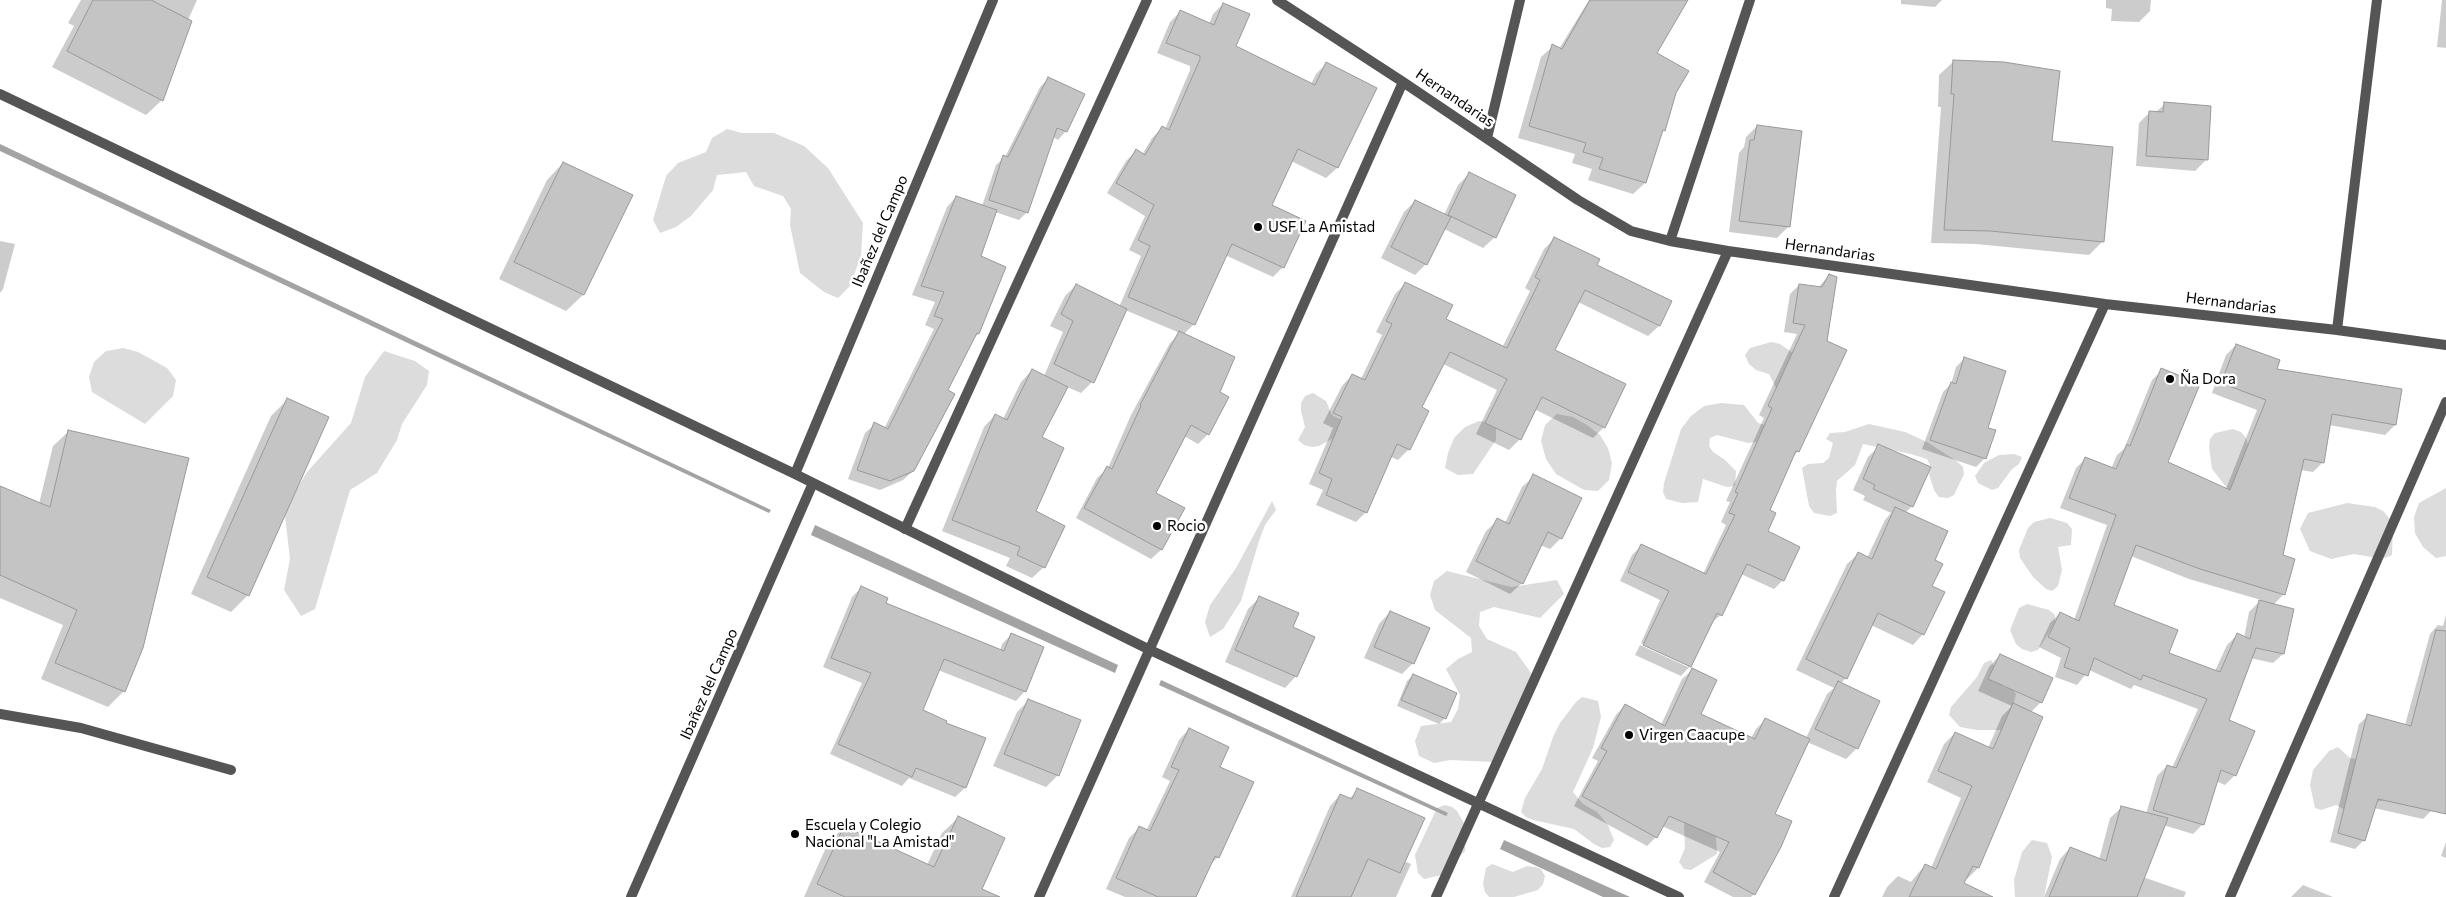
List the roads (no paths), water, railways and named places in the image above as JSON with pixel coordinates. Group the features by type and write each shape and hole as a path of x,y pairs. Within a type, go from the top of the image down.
{"street":[{"name":"Ibañez del Campo","path":"795,474 993,0"},
{"path":"905,529 1147,0"},
{"name":"Hernandarias","path":"1277,0 1578,200 1631,231 1670,241 1728,251 2105,304 2337,330 2446,345"},
{"path":"1487,138 1520,0"},
{"path":"1670,241 1750,0"},
{"path":"2337,330 2377,0"},
{"path":"1039,897 1148,649 1403,82"},
{"path":"0,94 814,483 1148,649 1679,897"},
{"path":"1436,897 1728,251"},
{"path":"1834,897 2105,304"},
{"path":"2230,897 2446,402"},
{"name":"Ibañez del Campo","path":"631,897 814,483"},
{"path":"0,714 81,728 231,770"}],"place":[{"name":"USF La Amistad","path":"1258,227"},
{"name":"Ña Dora","path":"2170,379"},
{"name":"Rocio","path":"1157,526"},
{"name":"Virgen Caacupe","path":"1629,735"},
{"name":"Escuela y Colegio Nacional \"La Amistad\"","path":"795,834"}]}
